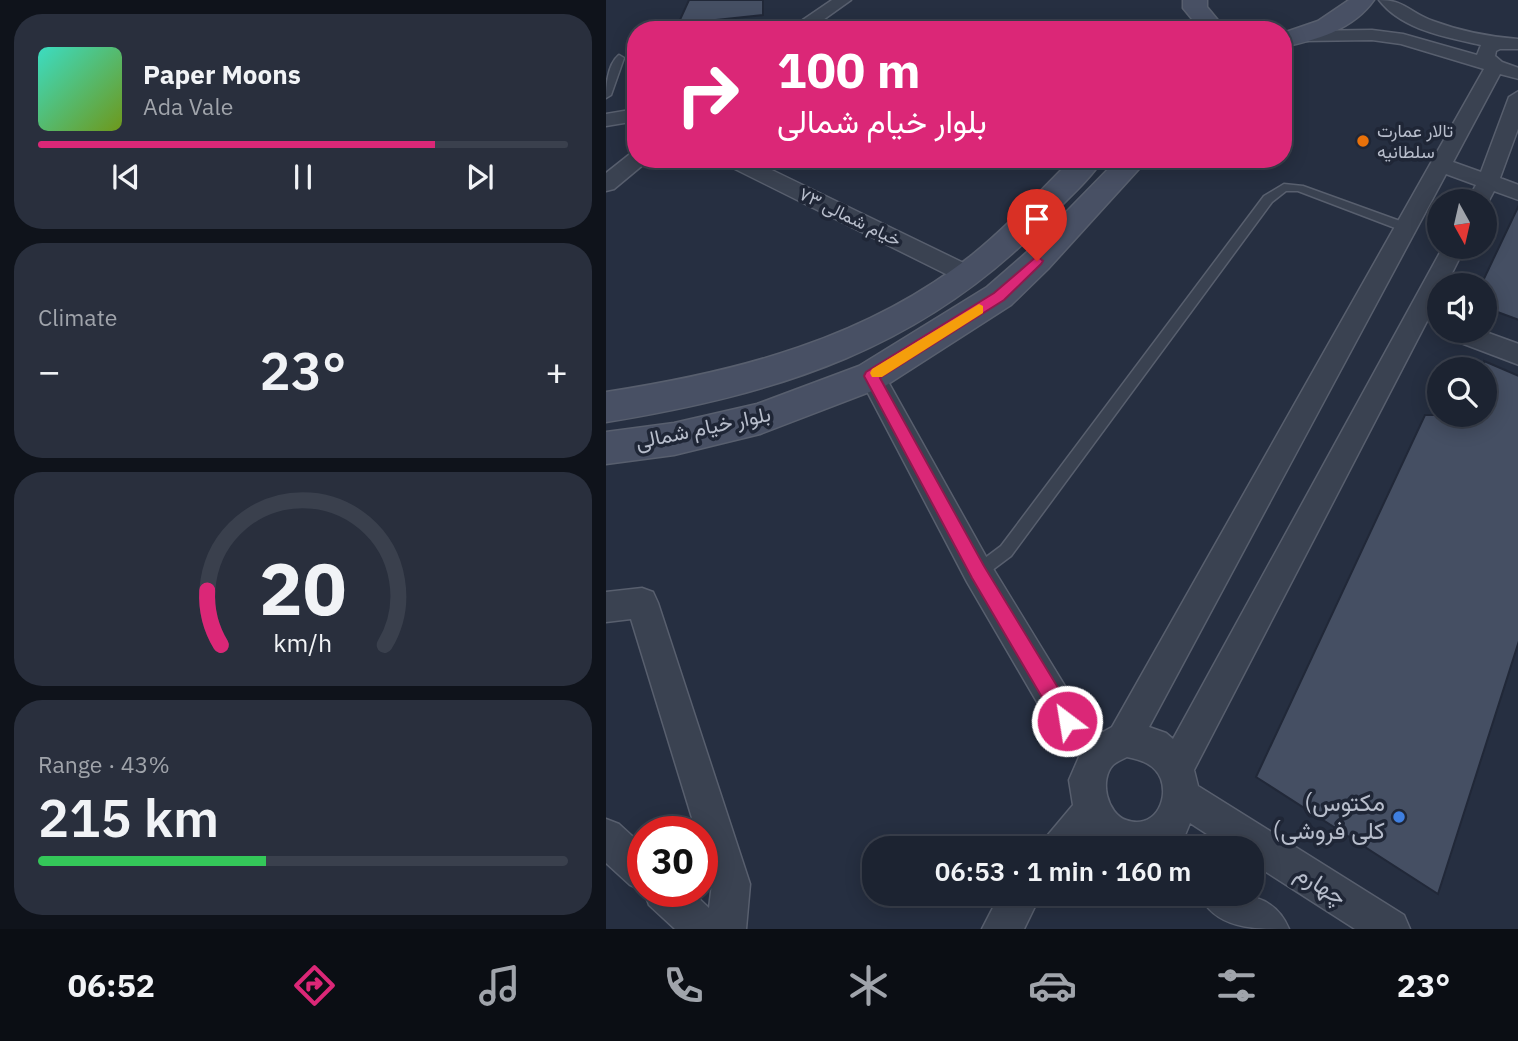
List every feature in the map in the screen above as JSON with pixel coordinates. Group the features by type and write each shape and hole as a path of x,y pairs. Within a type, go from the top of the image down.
{"street":[{"path":"811,21 843,0"},
{"path":"1293,38 1332,25 1351,12 1362,0"},
{"path":"1387,0 1414,19 1510,50"},
{"path":"1293,38 1372,35 1510,50"},
{"path":"1116,836 1092,811 1087,780 1112,746 1510,50"},
{"path":"1484,189 1518,97"},
{"path":"606,120 627,116"},
{"path":"1442,165 1478,189"},
{"path":"606,184 627,167"},
{"name":"خیام شمالی ۷۳","path":"749,168 968,275"},
{"name":"بلوار خیام شمالی","path":"606,407 676,398 754,379 843,347 919,308 968,275 1081,168"},
{"name":"بلوار خیام شمالی","path":"606,448 674,439 761,419 871,376 999,296 1037,261 1125,168"},
{"path":"1497,192 1518,192"},
{"path":"1158,836 1170,827 1179,782 1427,323"},
{"path":"1488,343 1518,355"},
{"path":"871,376 978,572 1067,721 1112,746 1154,744 1179,782"},
{"path":"606,607 642,603 731,884 726,929"},
{"name":"چهارم","path":"1179,782 1390,929"},
{"path":"1071,836 1092,811"},
{"path":"606,837 627,857"},
{"path":"1002,929 1015,906"},
{"path":"1235,906 1269,929"},
{"path":"680,907 703,929"}],"lane":[{"path":"606,95 619,58"},
{"path":"978,572 1006,551 1268,199 1284,187 1299,188 1407,228"}],"building":[{"path":"689,0 763,0 763,15 679,21"},
{"path":"1519,205 1519,320 1497,312 1497,273 1487,273 1493,259 1497,259 1497,251"},
{"path":"1497,367 1519,376 1519,641 1438,894 1256,777 1425,415 1427,427 1497,427"}],"slow traffic":[{"path":"877,373 979,309"}],"place":[{"name":"تالار عمارت سلطانیه","path":"1363,141"},
{"name":"(مکتوس (کلی فروشی","path":"1399,817"}],"route":[{"path":"1037,261 999,296 871,376 978,572 1067,721"}]}
